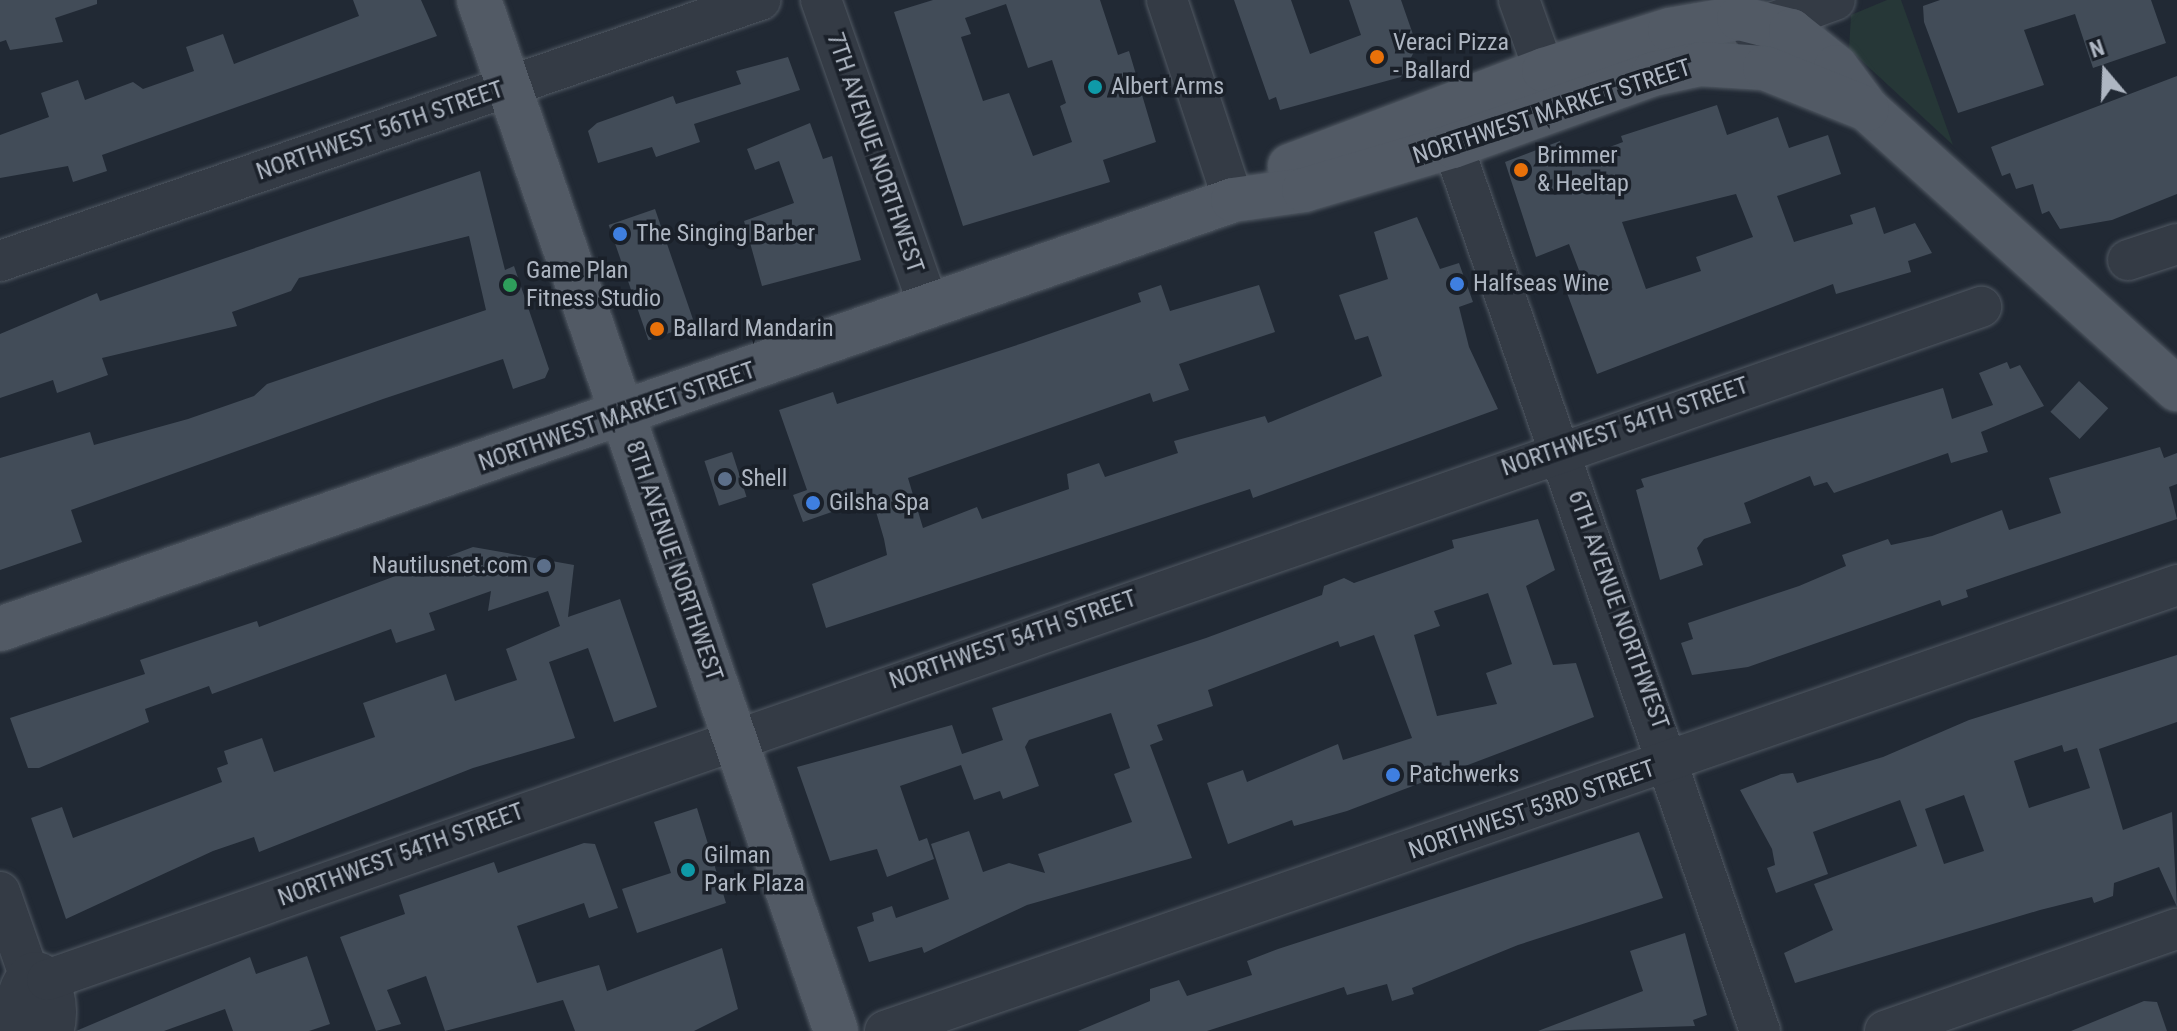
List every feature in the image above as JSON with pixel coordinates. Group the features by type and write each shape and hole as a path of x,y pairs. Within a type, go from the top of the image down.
{"main road":[{"name":"8TH AVENUE NORTHWEST","path":"479,0 836,1031"},
{"name":"NORTHWEST MARKET STREET","path":"1233,200 1290,166 1544,70 1670,30 1762,12 1836,67 1867,109 2177,389"},
{"name":"NORTHWEST MARKET STREET","path":"0,629 624,416 1233,200 1304,190 1453,146 1619,86 1700,64 1733,64 1806,80 1867,109"}],"street":[{"name":"NORTHWEST 56TH STREET","path":"0,261 760,0"},
{"path":"810,0 821,0"},
{"name":"7TH AVENUE NORTHWEST","path":"821,0 929,306"},
{"path":"1167,0 1233,200"},
{"path":"1519,0 1544,70"},
{"path":"1619,86 1677,50 1762,12 1835,0"},
{"name":"6TH AVENUE NORTHWEST","path":"1453,146 1672,762 1760,1031"},
{"path":"2128,260 2177,244"},
{"name":"NORTHWEST 54TH STREET","path":"30,996 735,737 1559,448 1981,307"},
{"name":"NORTHWEST 53RD STREET","path":"885,1031 1672,762 2177,585"},
{"path":"0,892 30,996"},
{"path":"1885,1031 2177,929"}],"shaded area":[{"path":"1887,0 1901,0 1953,145 1849,49 1851,15"}],"building":[{"path":"0,0 97,0 97,4 55,18 63,42 10,50 6,40 0,42"},
{"path":"353,0 421,0 437,36 102,155 107,171 73,182 68,166 0,178 0,135 49,117 41,93 78,80 85,100 133,82 143,89 194,71 186,47 223,34 234,64 359,16"},
{"path":"933,0 1100,0 1118,55 1129,51 1156,142 1103,160 1110,182 963,226 894,12","holes":["1006,4 1028,68 1052,60 1066,103 1060,106 1072,142 1033,156 1009,93 983,101 961,37 971,34 965,18"]},
{"path":"1234,0 1291,0 1310,54 1361,35 1349,0 1401,0 1417,46 1401,77 1280,110 1276,97 1269,100"},
{"path":"1940,0 2151,0 2166,43 2093,68 2075,14 2024,30 2044,85 1958,113 1924,22 1923,6"},
{"path":"788,57 800,90 694,124 700,142 656,157 652,147 598,163 588,131 597,123 673,96 676,104 741,84 736,71"},
{"path":"2177,76 2177,194 2112,220 2060,229 2049,211 2042,214 2033,184 2016,189 2010,173 2002,176 1991,147"},
{"path":"1717,105 1727,135 1778,117 1789,148 1828,135 1841,174 1777,196 1794,242 1853,224 1850,215 1875,207 1884,234 1915,223 1932,253 1908,261 1911,272 1836,294 1833,284 1597,374 1567,293 1585,286 1569,244 1536,257 1505,162 1560,141 1567,163 1623,142 1621,136","holes":["1736,194 1753,237 1696,257 1701,271 1646,289 1622,222"]},
{"path":"810,123 823,159 832,156 861,260 762,286 744,221 794,203 779,161 755,170 747,149"},
{"path":"480,171 505,270 514,266 549,369 545,378 513,389 503,359 383,399 71,510 82,542 0,570 0,458 90,432 94,445 188,419 254,396 267,384 486,310 469,236 299,278 291,291 232,312 237,326 102,358 108,375 57,393 53,380 0,398 0,334 97,293 100,301"},
{"path":"655,209 695,324 648,340 609,225"},
{"path":"1417,217 1440,269 1459,263 1473,302 1459,307 1469,347 1498,409 1253,498 1250,489 826,628 812,584 887,555 884,539 872,498 803,522 793,495 807,490 779,410 833,392 837,404 1141,302 1138,293 1161,285 1170,311 1259,285 1275,332 1179,364 1189,390 1153,402 1150,393 908,478 923,528 977,507 982,519 1069,489 1067,474 1099,463 1105,477 1178,453 1174,441 1265,416 1268,423 1382,376 1368,336 1355,340 1339,295 1388,279 1374,232"},
{"path":"2007,362 2010,369 2020,365 2044,406 1981,432 1988,452 1951,463 1948,453 1834,493 1827,482 1814,486 1810,476 1744,503 1751,523 1704,539 1697,548 1703,565 1660,580 1636,490 1644,487 1641,479 1943,388 1952,419 1993,405 1979,373"},
{"path":"2079,381 2108,408 2080,439 2050,412"},
{"path":"2160,447 2164,458 2177,453 2177,484 2169,487 2177,519 1966,590 1968,597 1942,606 1940,600 1748,667 1692,675 1681,643 1693,639 1688,623 1799,586 1846,566 1842,555 1888,539 1891,545 1932,536 2002,510 2009,530 2061,513 2049,478"},
{"name":"Shell","path":"732,452 747,497 719,506 704,461"},
{"path":"1538,519 1555,570 1526,586 1553,665 1576,663 1594,717 1347,811 1294,826 1292,820 1228,844 1207,783 1243,770 1247,782 1338,744 1343,760 1412,738 1374,635 1340,647 1338,641 1208,690 1213,706 1157,725 1163,740 1150,745 1192,858 1027,905 924,953 922,947 869,962 857,927 874,921 872,913 892,906 896,918 949,899 931,844 969,831 983,872 1009,863 1045,873 1038,854 1132,822 1114,774 1130,768 1111,713 1029,740 1025,747 1039,786 1003,799 1000,791 974,800 961,765 900,786 919,841 927,838 934,859 887,877 877,849 830,861 797,767 952,725 962,754 1003,740 992,708 1206,638 1322,595 1324,586 1344,578 1354,583 1454,548 1452,540","holes":["1488,593 1512,664 1486,673 1497,704 1437,716 1414,635 1440,626 1434,611"]},
{"path":"473,547 574,565 568,617 620,599 657,707 614,722 588,648 549,662 575,738 473,768 259,852 254,837 213,851 66,919 31,818 62,807 73,838 222,782 217,768 228,764 224,751 262,738 274,772 375,737 363,703 446,674 455,701 517,680 506,649 560,626 548,591 488,611 491,591 429,613 435,630 396,643 391,629 212,694 209,686 145,709 149,722 39,768 28,768 10,718 145,674 140,660 257,621 259,627"},
{"path":"2177,655 2177,722 2099,749 2123,830 2172,812 2177,907 2159,867 2114,883 2113,896 2094,903 2092,897 2040,910 1795,983 1784,953 1833,930 1814,884 1917,846 1900,800 1813,832 1828,874 1776,893 1767,868 1775,865 1772,849 1740,790 1781,774 1793,773 1797,783 1883,757 1969,720","holes":["2062,745 2064,752 2077,748 2090,788 2029,808 2014,761","1964,795 1984,851 1944,864 1925,809"]},
{"name":"Gilman Park Plaza","path":"697,808 726,903 637,933 622,889 671,873 654,822"},
{"path":"1639,832 1663,898 1518,945 1412,988 1414,994 1392,1001 1387,984 1347,995 1344,987 1207,1031 1078,1031 1150,1001 1150,989 1179,980 1187,996 1252,975 1247,961 1278,949"},
{"path":"584,843 595,844 618,908 589,918 584,903 517,926 537,983 599,965 607,991 722,948 738,1009 694,1031 575,1031 563,1000 445,1031 426,976 387,990 401,1024 376,1031 340,937 405,914 399,895 494,862 498,873"},
{"path":"1685,933 1707,1015 1693,1020 1695,1026 1538,1031 1643,991 1630,951"},
{"path":"307,956 330,1024 309,1031 233,1031 225,1009 164,1031 76,1031 250,957 256,974"},
{"path":"2144,1001 2157,1002 2167,1031 2071,1031"}],"place":[{"name":"Veraci Pizza - Ballard","path":"1377,57"},
{"name":"Albert Arms","path":"1095,87"},
{"name":"Brimmer & Heeltap","path":"1521,170"},
{"name":"The Singing Barber","path":"620,234"},
{"name":"Halfseas Wine","path":"1457,284"},
{"name":"Game Plan Fitness Studio","path":"510,285"},
{"name":"Ballard Mandarin","path":"657,329"},
{"name":"Shell","path":"725,479"},
{"name":"Gilsha Spa","path":"813,503"},
{"name":"Nautilusnet.com","path":"544,566"},
{"name":"Patchwerks","path":"1393,775"},
{"name":"Gilman Park Plaza","path":"688,870"}]}
